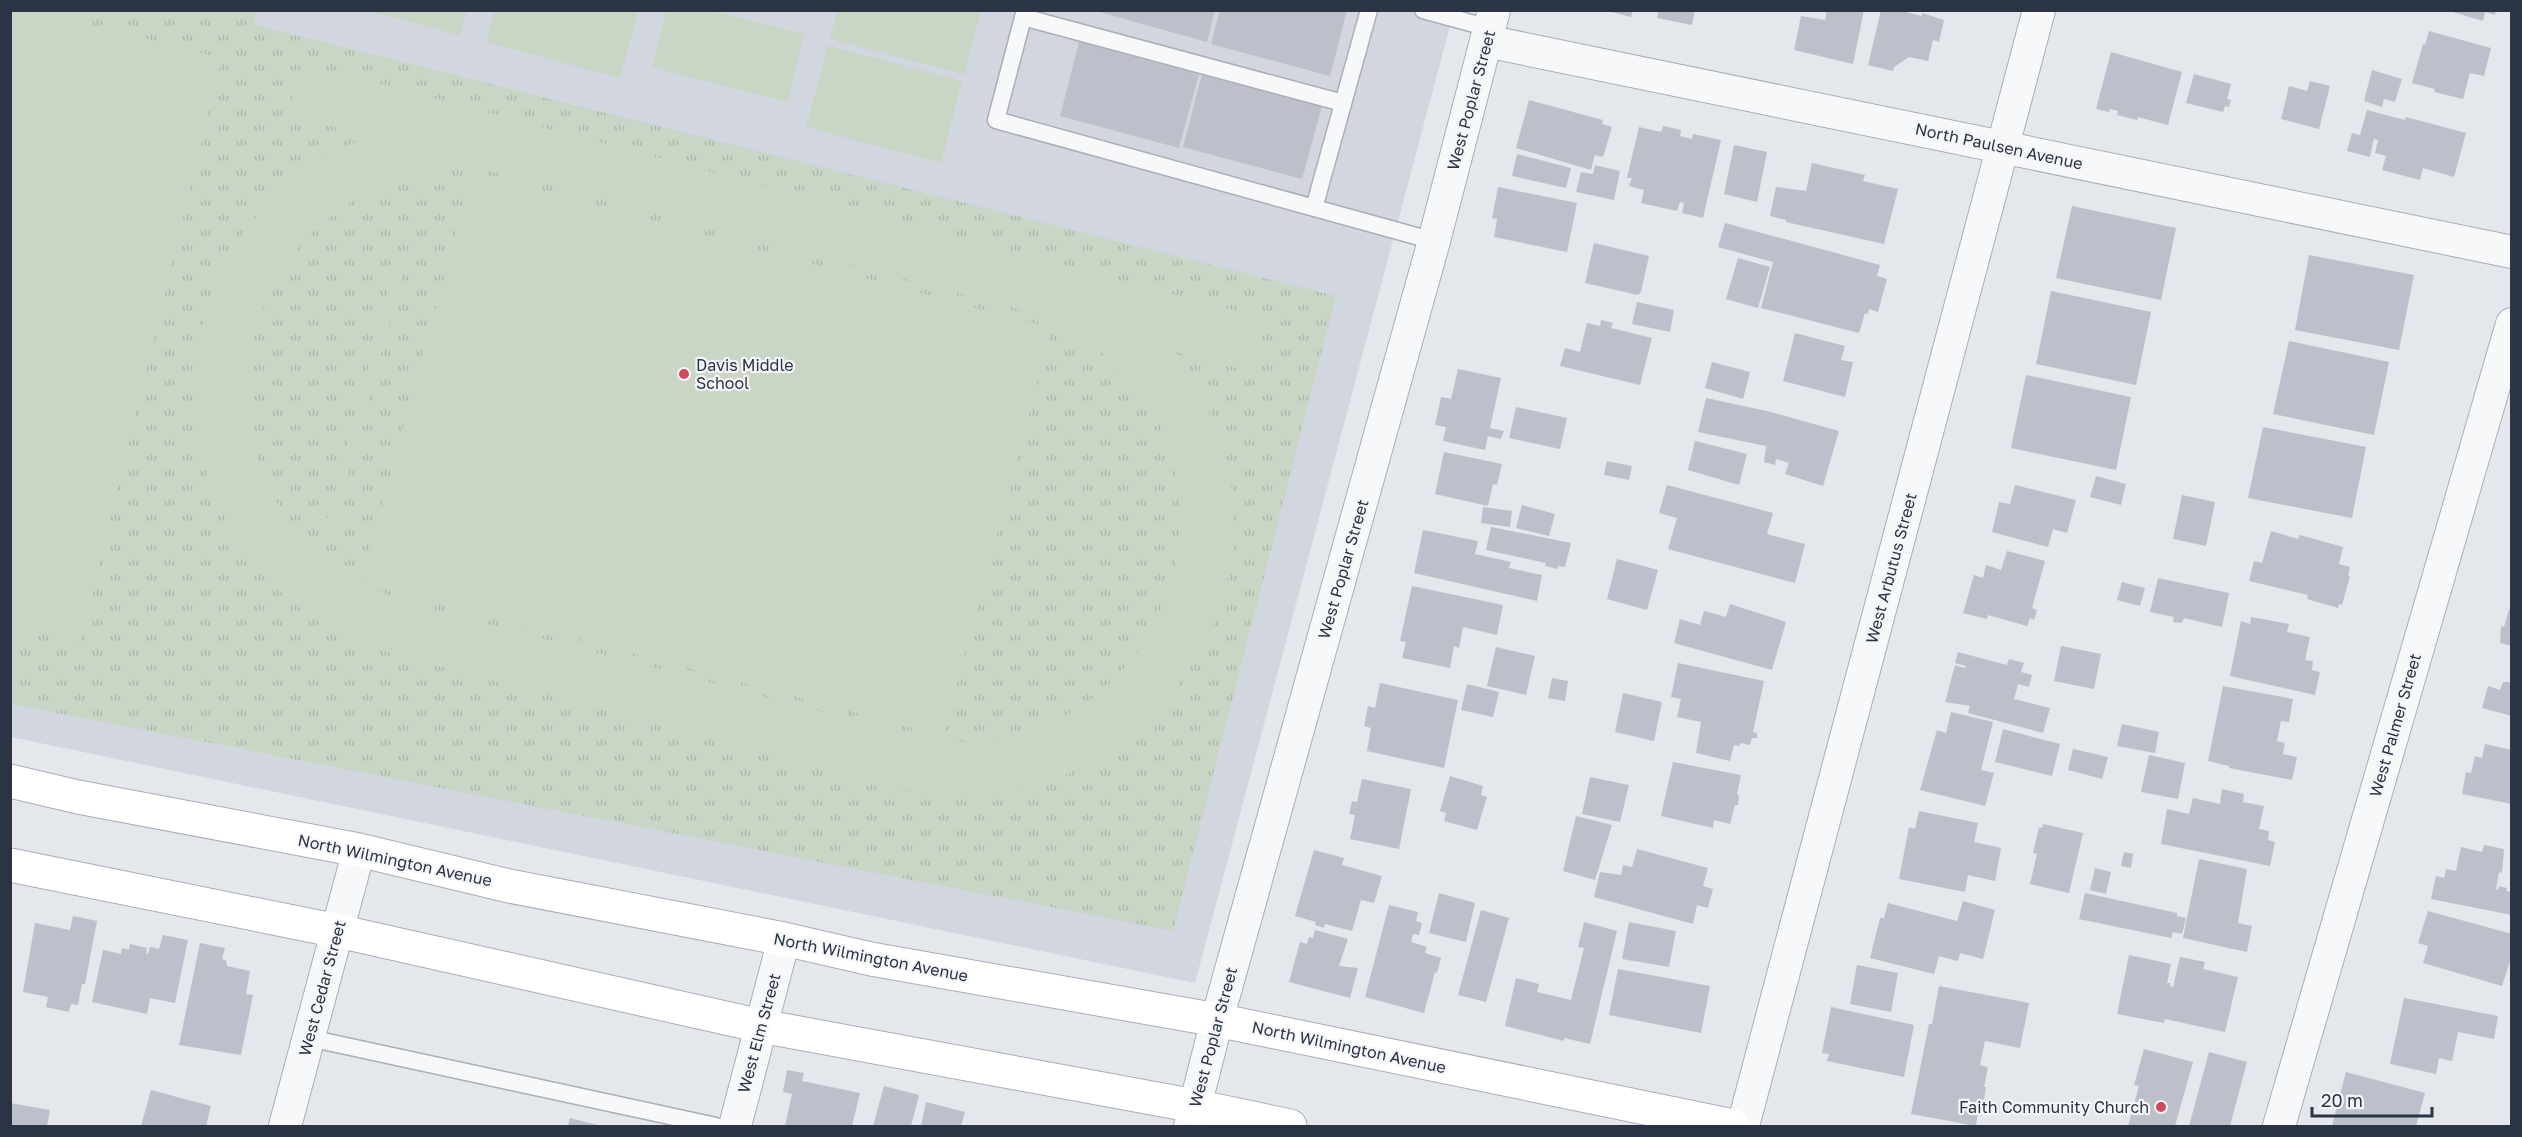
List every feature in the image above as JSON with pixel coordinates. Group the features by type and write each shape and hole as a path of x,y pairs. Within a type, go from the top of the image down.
{"main road":[{"name":"North Wilmington Avenue","path":"10,781 78,797 359,850 509,886 784,939 871,959 1216,1020 1733,1126"},
{"path":"10,865 338,931 761,1026 1193,1116 1290,1126"}],"street":[{"name":"West Arbutus Street","path":"1743,1126 2039,10"},
{"name":"North Paulsen Avenue","path":"1490,26 2002,147 2511,252"},
{"name":"West Poplar Street","path":"1193,1116 1216,1020 1434,241 1490,26"},
{"name":"West Palmer Street","path":"2280,1126 2511,324"},
{"name":"West Cedar Street","path":"285,1126 359,850"},
{"name":"West Elm Street","path":"735,1126 784,939"}],"lane":[{"path":"1314,208 1369,10"},
{"path":"1423,10 1490,26"},
{"path":"1343,103 1024,14 996,120 1434,241"},
{"path":"309,1038 716,1126"}],"shaded area":[{"name":"Davis Middle School","path":"11,11 1454,11 1195,983 11,737"}],"green space":[{"path":"467,10 460,35 368,11"},
{"path":"495,10 638,11 620,78 486,42"},
{"path":"837,10 981,11 964,74 830,39"},
{"name":"Davis Middle School","path":"10,11 257,11 254,25 1336,296 1173,931 11,704"},
{"path":"10,11 36,11 222,58 81,641 11,626"},
{"path":"666,11 712,11 804,34 787,102 652,67"},
{"path":"828,46 962,81 941,163 806,127"},
{"path":"302,63 1267,319 1253,372 1176,352 1212,417 1224,451 1232,489 1233,545 1223,600 1201,651 1170,696 1131,735 1085,766 1033,786 978,796 958,796 927,794 897,788 393,654 326,625 282,593 235,537 212,488 198,437 195,384 201,331 217,280 243,234 279,192 310,167 367,136 288,114","holes":["468,169 507,174 1011,307 1055,324 1094,347 1128,378 1156,417 1170,455 1179,497 1180,539 1172,580 1157,619 1136,654 1108,685 1075,711 1036,730 996,740 956,742 929,740 412,604 367,586 327,561 304,539 273,495 255,447 248,397 252,346 267,298 293,255 329,218 375,190 409,179"]},
{"path":"472,173 1052,328 943,736 362,581"},
{"path":"399,253 408,255 334,526 326,523"}],"building":[{"path":"1092,10 1215,10 1207,42"},
{"path":"1220,10 1347,10 1330,76 1211,44"},
{"path":"1603,10 1633,10 1631,17"},
{"path":"1659,10 1695,10 1692,25 1657,18"},
{"path":"1827,10 1864,10 1853,64 1794,50 1801,16 1825,20"},
{"path":"1881,10 1898,10 1922,16 1922,13 1944,20 1939,42 1933,40 1928,61 1909,57 1894,67 1893,71 1868,65"},
{"path":"2446,10 2496,10 2495,15 2485,12 2483,21"},
{"path":"2429,31 2491,48 2484,76 2470,73 2463,99 2434,92 2435,89 2412,83"},
{"path":"1079,42 1199,74 1179,148 1060,116"},
{"path":"2111,52 2182,72 2168,125 2138,117 2137,120 2117,115 2118,111 2110,109 2109,112 2096,109"},
{"path":"2372,70 2402,79 2395,102 2384,99 2382,107 2364,101"},
{"path":"1202,74 1322,106 1302,179 1183,147"},
{"path":"2194,74 2231,84 2227,99 2231,100 2229,107 2225,106 2223,112 2186,103"},
{"path":"2310,81 2330,86 2319,129 2281,119 2289,86 2307,91"},
{"path":"1529,100 1603,120 1602,124 1612,127 1603,157 1595,155 1591,170 1516,148"},
{"path":"2367,110 2405,120 2406,117 2466,133 2454,177 2423,168 2420,180 2382,170 2386,156 2375,153 2378,140 2374,139 2370,157 2347,151 2352,133 2360,135"},
{"path":"1663,126 1681,130 1680,136 1692,139 1693,134 1721,140 1703,218 1682,213 1684,203 1680,202 1677,211 1641,203 1644,190 1629,186 1632,178 1627,178 1639,127 1661,132"},
{"path":"1734,145 1767,152 1757,202 1724,194"},
{"path":"1517,154 1571,168 1566,188 1512,176"},
{"path":"1812,163 1865,175 1863,181 1898,189 1884,244 1786,222 1786,220 1770,216 1776,187 1806,191"},
{"path":"1595,165 1620,171 1614,200 1576,192 1581,172 1593,174"},
{"path":"1498,187 1577,203 1567,252 1494,237 1497,219 1492,218"},
{"path":"2072,206 2176,228 2161,300 2056,278"},
{"path":"1725,223 1880,265 1877,276 1887,279 1878,312 1869,309 1868,314 1865,313 1859,333 1761,308 1773,262 1718,247"},
{"path":"1594,243 1649,256 1641,292 1638,295 1585,283"},
{"path":"2309,255 2414,275 2399,350 2295,330"},
{"path":"1738,258 1770,267 1758,308 1726,299"},
{"path":"2051,291 2151,312 2136,385 2036,364"},
{"path":"1637,302 1674,310 1670,332 1632,324"},
{"path":"1601,320 1613,323 1611,328 1652,338 1640,385 1560,366 1565,348 1580,352 1587,323 1600,326"},
{"path":"1795,333 1845,346 1841,360 1853,362 1845,397 1783,381"},
{"path":"2289,341 2389,362 2374,435 2273,414"},
{"path":"1712,362 1750,372 1743,399 1705,388"},
{"path":"1458,369 1501,378 1490,428 1504,431 1501,439 1488,436 1485,450 1443,441 1446,427 1435,425 1441,397 1451,399"},
{"path":"2026,375 2131,397 2116,470 2011,448"},
{"path":"1706,398 1767,411 1839,431 1823,486 1785,474 1789,463 1776,459 1775,465 1764,462 1766,446 1698,432"},
{"path":"1516,407 1567,418 1560,449 1509,438"},
{"path":"2263,427 2366,447 2352,518 2248,498"},
{"path":"1695,441 1747,454 1739,485 1688,470"},
{"path":"1444,452 1502,464 1497,485 1493,484 1488,506 1435,494"},
{"path":"1607,461 1632,466 1629,480 1604,475"},
{"path":"2096,476 2126,484 2121,505 2090,497"},
{"path":"1667,485 1773,513 1767,534 1805,544 1795,583 1668,549 1677,518 1659,513"},
{"path":"2015,485 2076,500 2067,533 2053,529 2048,547 1992,532 1999,502 2010,504"},
{"path":"2182,495 2215,502 2206,546 2173,539"},
{"path":"1522,505 1555,514 1549,536 1516,528"},
{"path":"1483,507 1512,511 1510,527 1481,523"},
{"path":"1491,527 1571,543 1565,567 1558,566 1558,569 1545,566 1546,563 1486,550"},
{"path":"1423,530 1478,541 1475,554 1511,562 1509,568 1542,575 1537,601 1414,573"},
{"path":"2271,531 2298,539 2300,535 2343,547 2339,564 2350,567 2348,575 2350,576 2342,605 2339,604 2338,608 2307,599 2308,595 2249,581 2254,561 2262,563"},
{"path":"2007,551 2045,561 2032,608 2037,610 2034,620 2030,618 2027,626 1988,615 1987,619 1963,613 1974,575 1983,578 1986,565 2001,570"},
{"path":"1617,559 1658,570 1647,610 1607,599"},
{"path":"2158,578 2229,593 2222,627 2184,618 2182,623 2173,622 2174,617 2150,612"},
{"path":"2122,582 2145,588 2140,606 2117,600"},
{"path":"1412,586 1503,605 1497,635 1463,627 1459,648 1454,646 1450,668 1402,658 1406,642 1400,641"},
{"path":"1730,604 1786,622 1772,670 1674,643 1680,619 1700,625 1704,611 1726,617"},
{"path":"2509,609 2512,609 2512,646 2500,643 2501,626 2504,627"},
{"path":"2251,617 2289,624 2287,632 2310,637 2305,660 2313,661 2312,670 2320,672 2315,695 2230,676 2241,621 2250,624"},
{"path":"2061,646 2101,654 2094,689 2054,681"},
{"path":"1496,647 1535,656 1526,695 1487,686"},
{"path":"1958,652 2007,665 2009,659 2024,663 2021,672 2032,675 2029,687 2018,684 2014,699 2050,708 2043,733 1968,713 1970,706 1945,702 1955,665 1965,668 1966,666 1955,663"},
{"path":"1678,663 1764,681 1753,732 1757,733 1757,738 1752,738 1750,745 1740,743 1739,746 1734,745 1730,761 1696,753 1701,722 1677,717 1681,699 1671,697"},
{"path":"1552,678 1568,681 1565,701 1548,698"},
{"path":"2512,678 2512,716 2482,708 2488,686 2500,690 2503,682 2510,682"},
{"path":"1380,683 1458,700 1444,768 1367,751 1371,728 1364,726 1368,706 1375,708"},
{"path":"1467,684 1499,692 1493,717 1461,710"},
{"path":"2223,686 2293,699 2289,722 2281,721 2277,741 2285,743 2283,754 2297,757 2292,780 2229,768 2229,766 2208,761"},
{"path":"1623,693 1662,702 1654,741 1615,732"},
{"path":"1951,712 1993,722 1981,770 1994,773 1985,806 1920,790 1937,730 1946,733"},
{"path":"2122,724 2159,732 2155,753 2117,746"},
{"path":"2003,729 2060,744 2052,776 1995,762"},
{"path":"2485,744 2512,750 2512,804 2462,794 2466,772 2471,773 2475,756 2482,758"},
{"path":"2073,749 2108,757 2102,779 2068,770"},
{"path":"2149,755 2185,763 2178,799 2141,792"},
{"path":"1673,762 1741,775 1737,795 1739,795 1738,805 1735,805 1730,824 1714,820 1713,828 1661,816"},
{"path":"1450,776 1483,786 1481,795 1487,797 1477,830 1444,821 1446,813 1440,811"},
{"path":"1590,777 1629,785 1620,822 1582,814"},
{"path":"1362,779 1411,789 1399,849 1350,839 1355,815 1349,814 1352,801 1357,802"},
{"path":"2222,789 2244,794 2243,802 2264,806 2259,829 2269,831 2268,840 2275,842 2270,866 2161,844 2167,809 2189,814 2193,798 2220,804"},
{"path":"1919,811 1978,823 1974,842 2001,848 1995,881 1968,875 1965,892 1899,879 1909,827 1915,829"},
{"path":"1576,816 1612,825 1595,880 1563,871"},
{"path":"2043,824 2083,833 2069,893 2030,884 2037,854 2033,853 2039,827 2042,828"},
{"path":"2484,845 2504,849 2502,873 2499,872 2496,889 2498,890 2499,886 2512,892 2512,915 2431,899 2436,876 2444,878 2446,869 2456,871 2461,847 2482,852"},
{"path":"1637,849 1708,868 1703,886 1713,889 1708,908 1697,905 1693,924 1594,897 1600,872 1621,875 1623,865 1632,867"},
{"path":"1314,850 1344,858 1342,865 1382,876 1374,903 1361,900 1352,931 1325,924 1324,928 1315,925 1316,922 1295,916"},
{"path":"2124,852 2133,854 2131,868 2121,866"},
{"path":"2199,859 2247,869 2238,923 2252,926 2247,952 2183,938"},
{"path":"2095,868 2111,872 2106,894 2090,890"},
{"path":"1439,893 1475,903 1466,942 1429,933"},
{"path":"2085,893 2177,913 2177,916 2186,918 2182,934 2173,932 2171,938 2079,919"},
{"path":"1963,901 1995,910 1983,959 1960,953 1958,961 1939,956 1934,974 1870,958 1880,918 1884,918 1888,903 1957,921"},
{"path":"1389,905 1418,912 1416,921 1422,923 1419,935 1413,934 1411,942 1427,947 1425,953 1441,958 1424,1013 1365,997"},
{"path":"1481,910 1509,918 1486,1002 1458,995"},
{"path":"2428,911 2512,934 2512,955 2502,986 2423,963 2428,946 2418,943"},
{"path":"73,916 97,921 85,984 82,984 78,1005 71,1004 69,1012 46,1007 48,997 23,992 35,923 70,930"},
{"path":"1584,922 1617,931 1590,1044 1564,1038 1564,1041 1505,1026 1516,978 1539,984 1537,992 1571,1000 1584,948 1578,947"},
{"path":"1629,922 1676,931 1669,967 1622,959"},
{"path":"1315,930 1348,939 1339,966 1358,968 1350,998 1289,982 1300,942 1307,944 1309,937 1313,938"},
{"path":"163,935 188,940 175,1003 150,998 147,1014 92,1002 103,950 121,954 122,948 129,950 130,944 147,948 146,953 148,954 150,947 159,949"},
{"path":"200,943 225,948 222,959 226,960 227,966 250,971 246,994 253,995 241,1055 179,1045"},
{"path":"2129,955 2171,964 2167,983 2173,987 2180,957 2205,962 2203,969 2238,977 2225,1032 2165,1019 2164,1023 2117,1014"},
{"path":"1857,965 1898,973 1891,1012 1850,1004"},
{"path":"1618,969 1710,986 1701,1033 1609,1015"},
{"path":"1939,986 2029,1003 2020,1048 1985,1041 1980,1065 1988,1067 1984,1087 1986,1087 1982,1112 1978,1111 1976,1126 1911,1114"},
{"path":"2404,998 2498,1016 2494,1039 2458,1032 2452,1061 2439,1058 2436,1074 2390,1064"},
{"path":"1831,1007 1914,1025 1904,1077 1827,1061 1829,1054 1822,1053"},
{"path":"2144,1049 2193,1062 2175,1126 2128,1126 2139,1086 2134,1085"},
{"path":"2209,1052 2247,1062 2230,1126 2189,1126"},
{"path":"787,1070 804,1073 802,1081 860,1093 852,1126 785,1126 792,1094 783,1092"},
{"path":"2346,1072 2425,1093 2416,1126 2332,1126"},
{"path":"884,1086 919,1095 911,1126 873,1126"},
{"path":"151,1090 211,1106 206,1126 141,1126"},
{"path":"926,1102 965,1112 961,1126 921,1126"},
{"path":"10,1103 50,1110 47,1126 10,1126"},
{"path":"570,1118 601,1126 568,1126"}],"place":[{"name":"Davis Middle School","path":"684,374"},
{"name":"Faith Community Church","path":"2161,1107"}]}
